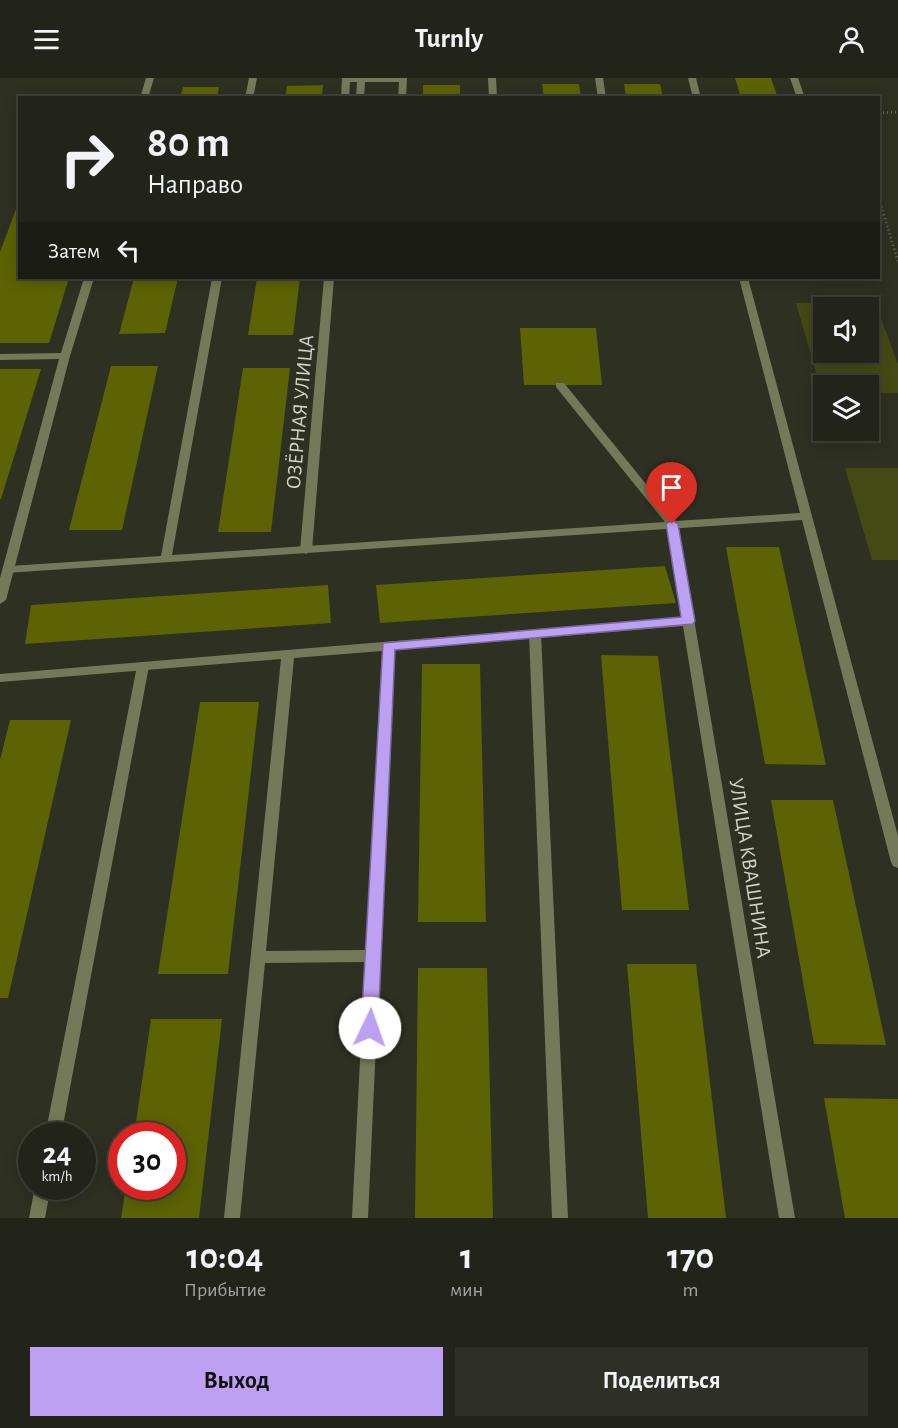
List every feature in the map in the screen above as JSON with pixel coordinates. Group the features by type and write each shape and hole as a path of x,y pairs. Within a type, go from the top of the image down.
{"street":[{"path":"145,96 150,78"},
{"path":"249,96 253,78"},
{"path":"492,78 493,96"},
{"path":"599,78 602,96"},
{"path":"692,78 696,96"},
{"path":"794,78 800,96"},
{"path":"345,96 346,79 403,79 402,96"},
{"path":"360,96 361,80"},
{"path":"0,600 5,570 89,279"},
{"path":"166,559 217,279"},
{"name":"ОЗЁРНАЯ УЛИЦА","path":"306,550 329,279"},
{"path":"744,279 898,862"},
{"path":"0,357 65,357"},
{"path":"560,385 672,524"},
{"path":"5,570 807,516"},
{"name":"УЛИЦА КВАШНИНА","path":"672,524 787,1218"},
{"path":"0,678 688,621"},
{"path":"535,634 560,1218"},
{"path":"360,1218 388,646"},
{"path":"232,1218 288,654"},
{"path":"56,1122 143,666"},
{"path":"258,957 373,956"},
{"path":"37,1218 40,1200"}],"path":[{"path":"880,113 898,112"},
{"path":"880,202 898,261"}],"green space":[{"path":"796,303 813,303 813,362"},
{"path":"879,313 898,364 898,393 879,393 879,375 817,375 813,363 879,363"},
{"path":"845,468 898,468 898,560 872,560"}],"building":[{"path":"735,78 771,78 777,96 740,96"},
{"path":"542,84 579,84 581,96 544,96"},
{"path":"624,84 660,84 663,96 626,96"},
{"path":"323,85 322,96 285,96 287,86"},
{"path":"423,85 460,85 460,96 423,96"},
{"path":"183,87 219,87 217,96 181,96"},
{"path":"18,204 18,279 69,279 49,343 0,343 0,252"},
{"path":"134,279 178,279 165,333 119,334"},
{"path":"257,279 300,279 293,335 248,335"},
{"path":"520,328 596,328 602,385 524,385"},
{"path":"111,366 158,366 122,530 69,530"},
{"path":"243,368 290,368 271,532 218,532"},
{"path":"0,369 41,369 1,499 0,499"},
{"path":"726,547 779,547 826,765 765,764"},
{"path":"665,566 676,603 380,623 376,585"},
{"path":"328,585 331,623 25,644 31,605"},
{"path":"601,655 658,656 689,910 622,910"},
{"path":"422,664 480,664 486,922 418,922"},
{"path":"200,702 259,702 228,974 158,974"},
{"path":"10,720 71,720 8,998 0,998 0,760"},
{"path":"771,800 833,800 886,1045 814,1044"},
{"path":"627,964 696,964 726,1218 648,1218"},
{"path":"418,968 487,968 493,1218 415,1218"},
{"path":"151,1019 222,1019 199,1218 121,1218 124,1200 186,1200 186,1122 136,1122"},
{"path":"824,1098 898,1099 898,1218 845,1218"}],"route":[{"path":"370,1028 388,646 688,621 672,524"}]}
